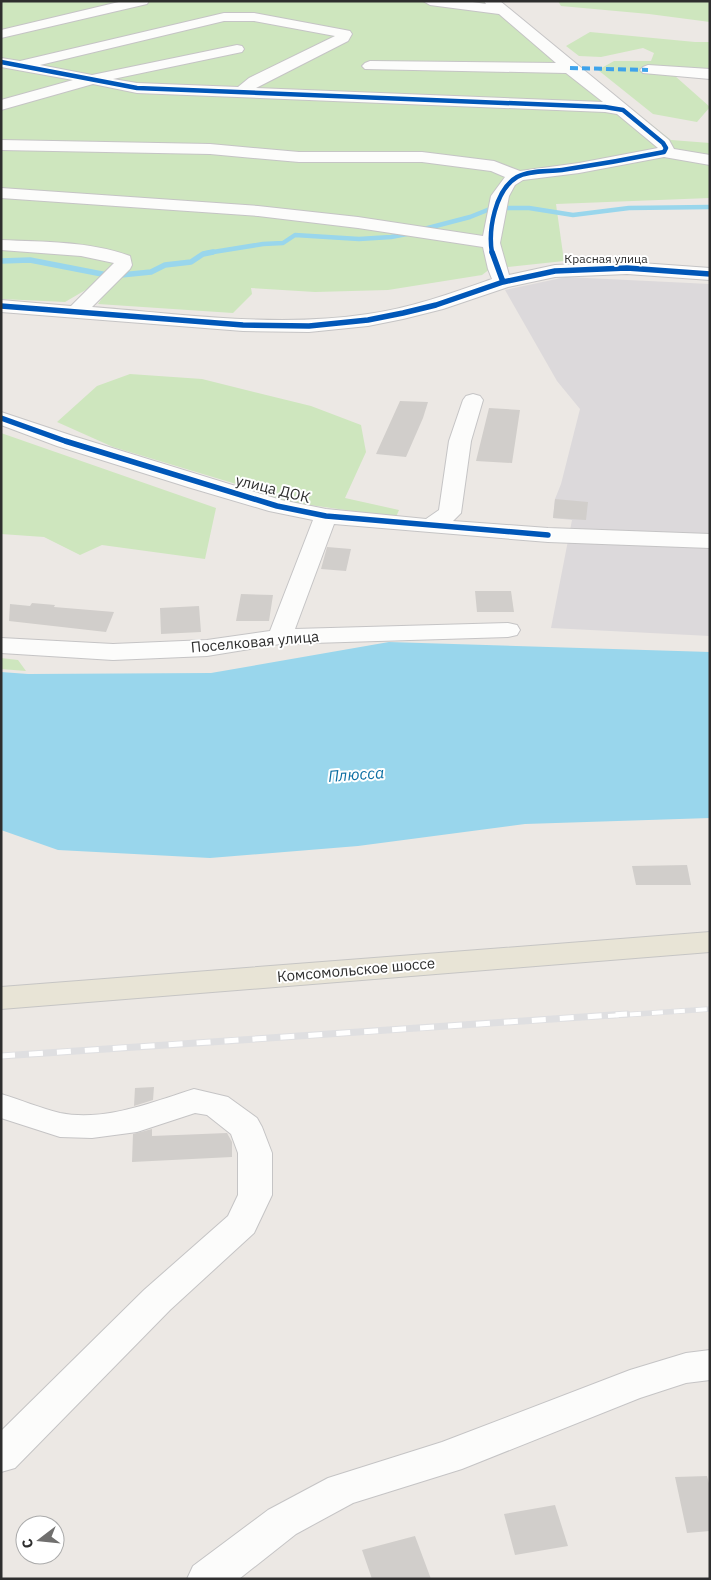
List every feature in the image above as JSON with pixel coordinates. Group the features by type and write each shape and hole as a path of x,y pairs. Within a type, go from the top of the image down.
{"main road":[{"name":"Комсомольское шоссе","path":"1,998 710,942"}],"street":[{"path":"1,34 142,1"},
{"path":"430,1 453,10 496,6 520,23 570,68 663,143 666,148 664,152"},
{"path":"21,66 76,51 224,18 254,17 345,34 343,38 254,81 240,93"},
{"path":"1,105 90,80 237,50"},
{"path":"1,62 137,88 465,100 596,106 623,110"},
{"path":"370,66 570,68"},
{"path":"648,70 710,74"},
{"path":"1,145 229,150 299,157 422,157 478,163 499,168 518,176"},
{"path":"1,306 243,325 309,326 368,320 403,313 436,305 503,282 497,269 491,243 500,196 509,182 518,176 579,168 664,152 710,160"},
{"path":"1,193 61,199 223,208 301,215 491,243"},
{"path":"1,245 82,251 116,256 123,260 123,265 77,311"},
{"name":"Красная улица","path":"503,282 546,272 583,268 627,268 710,274"},
{"path":"430,526 450,513 460,441 473,400"},
{"name":"улица ДОК","path":"1,418 66,441 217,488 277,506 326,516 548,535 626,540 710,542"},
{"path":"280,637 315,540 326,516"},
{"name":"Поселковая улица","path":"1,645 113,652 207,648 280,637 508,630"},
{"path":"1,1106 60,1125 92,1126 137,1120 194,1102 216,1105 245,1127 255,1153 255,1162 254,1195 242,1224 157,1300 1,1456"},
{"path":"208,1579 282,1522 342,1490 448,1457 630,1386 686,1368 710,1364"}],"shaded area":[{"path":"566,277 710,284 710,636 551,628 572,520 553,518 555,499 561,484 580,409 557,381 505,290"}],"green space":[{"path":"1,1 495,1 671,140 710,143 710,198 556,204 564,261 490,269 482,275 388,290 315,292 251,288 252,294 233,313 98,304 113,282 101,281 65,302 1,299"},
{"path":"558,1 710,1 710,22 561,6"},
{"path":"590,32 710,42 710,71 666,68 710,107 697,122 653,114 598,70 614,61 651,61 654,53 643,48 601,57 579,56 566,46"},
{"path":"130,374 202,379 311,406 361,425 366,452 345,498 399,510 396,517 288,502 236,484 113,447 57,422 97,386"},
{"path":"1,433 216,508 205,559 102,545 80,555 44,537 1,534"},
{"path":"1,658 18,660 26,671 1,669"}],"water":[{"name":"Плюсса","path":"389,642 710,652 710,818 525,824 358,846 210,858 58,850 1,830 1,672 28,674 211,673"}],"building":[{"path":"400,401 428,402 406,457 376,454"},
{"path":"489,408 520,410 512,463 476,461"},
{"path":"555,499 588,502 586,520 553,518"},
{"path":"327,547 351,549 346,571 321,569"},
{"path":"475,591 511,591 514,612 477,612"},
{"path":"241,594 273,595 269,621 236,621"},
{"path":"32,603 55,605 54,607 114,612 106,632 9,621 10,604 30,606"},
{"path":"199,606 201,632 161,634 160,608"},
{"path":"687,865 691,885 636,885 632,866"},
{"path":"154,1087 153,1100 134,1106 135,1088"},
{"path":"152,1129 152,1136 227,1133 232,1142 232,1157 132,1162 133,1134"},
{"path":"707,1476 710,1487 710,1531 687,1533 675,1477"},
{"path":"555,1505 568,1546 515,1555 504,1514"},
{"path":"415,1536 431,1579 372,1579 362,1550"}],"waterway":[{"path":"505,208 529,208 573,215 629,208 710,207"},
{"path":"424,229 470,217 490,209"},
{"path":"212,252 263,244 283,243 295,235 359,239 391,237 412,233"},
{"path":"121,275 151,272 165,265 191,262 203,254 212,252"},
{"path":"207,253 212,252"},
{"path":"1,261 30,260 107,275"}],"railway":[{"path":"608,1016 710,1009"},
{"path":"1,1056 627,1014"}],"marked path":[{"path":"570,68 648,70"}],"cycle path":[{"path":"1,62 137,88 605,107 623,110 663,143 666,148 664,152 553,172 526,174 510,182 497,206 491,242 493,257 503,282"},
{"path":"1,306 243,325 309,326 368,320 403,313 436,305 503,282 555,271 627,268 710,274"},
{"path":"1,418 65,441 277,506 326,516 548,535"}]}
